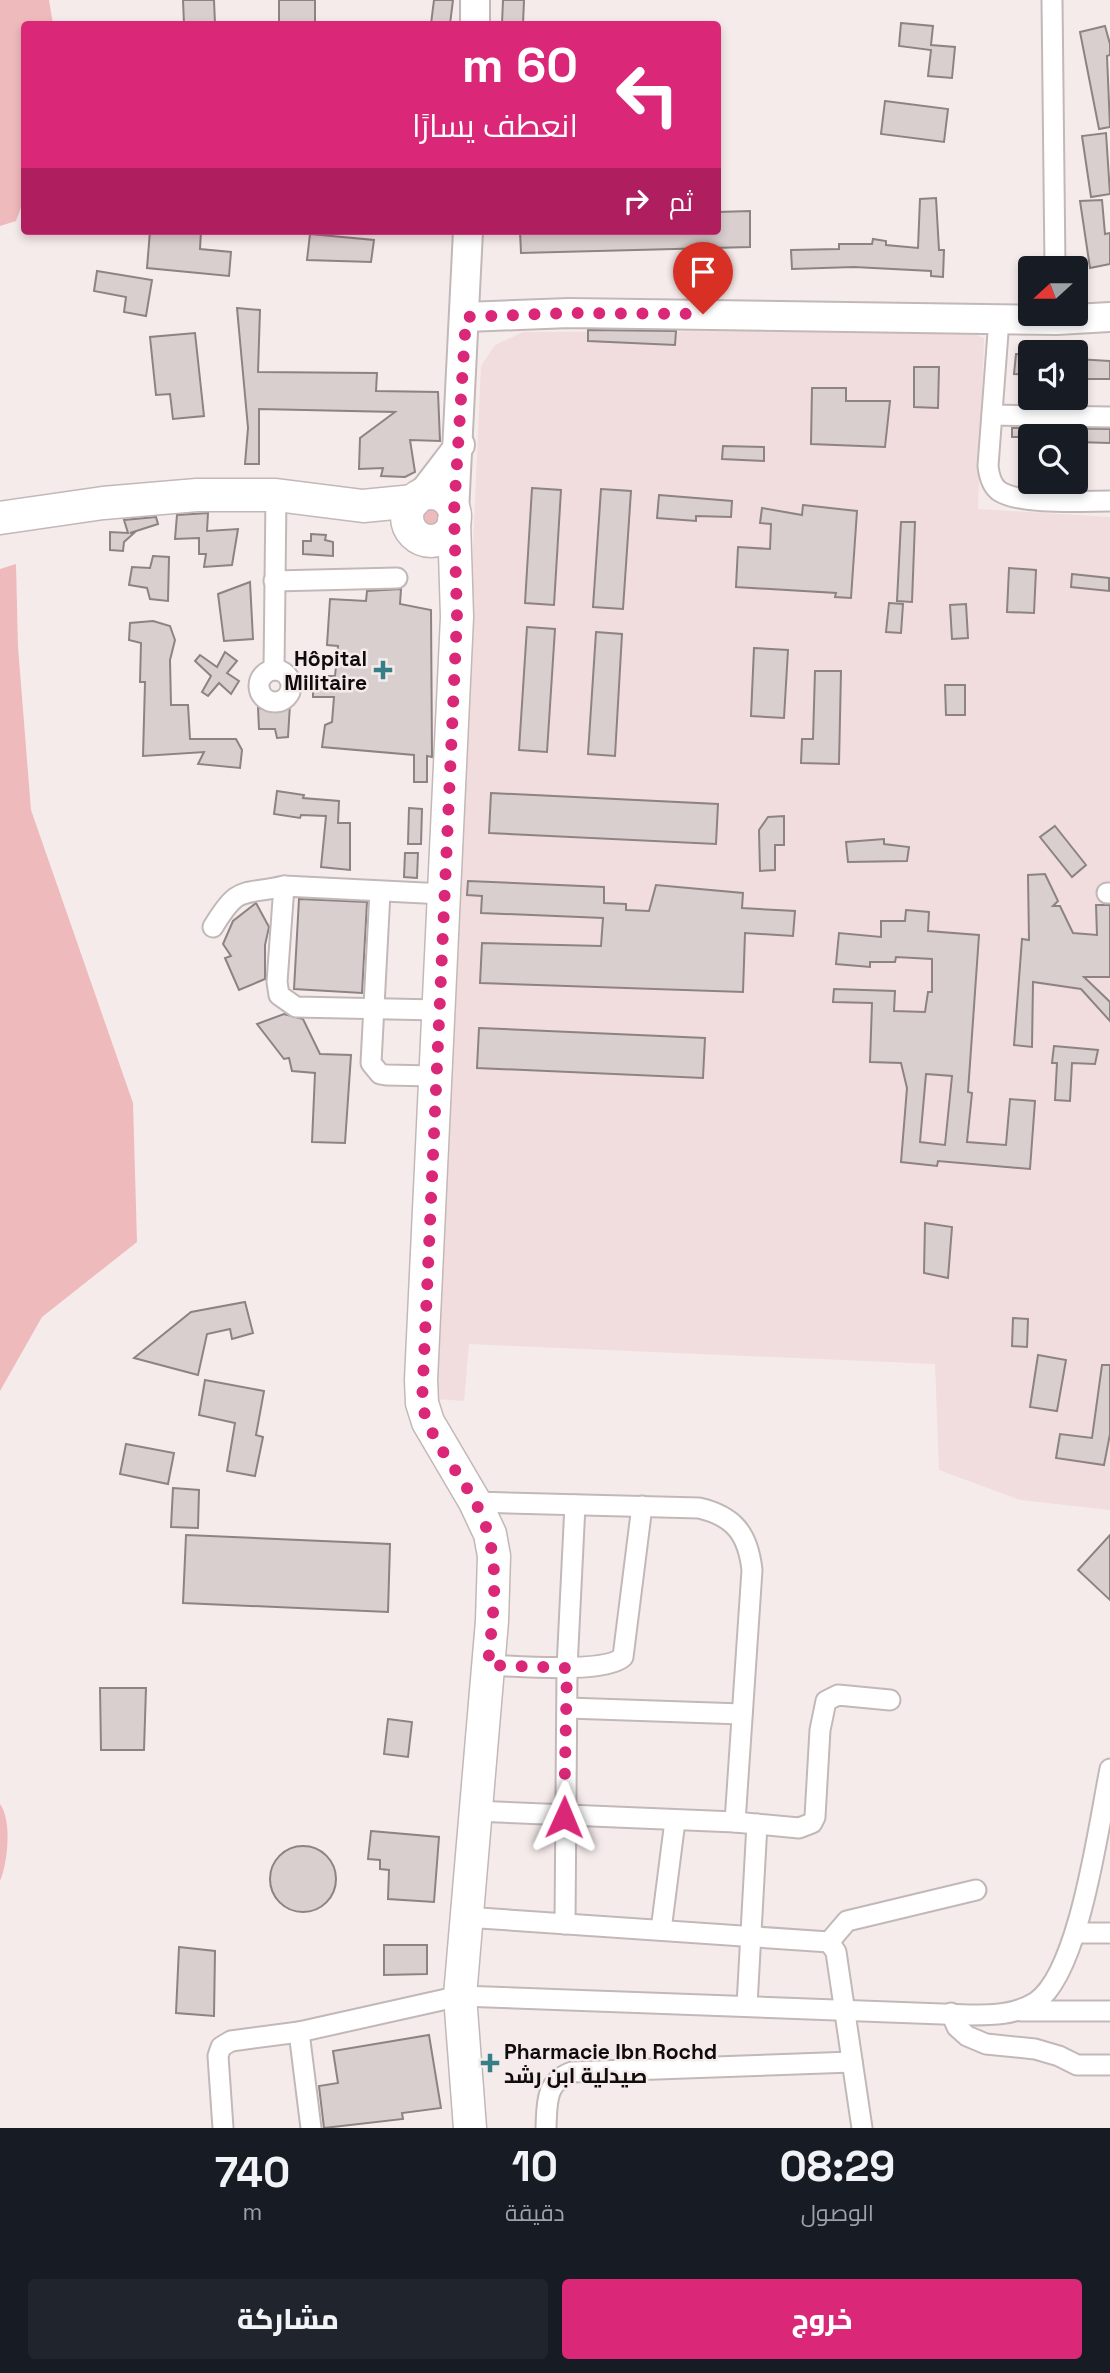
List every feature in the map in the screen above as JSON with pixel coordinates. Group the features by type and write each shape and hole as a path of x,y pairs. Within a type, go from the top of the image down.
{"main road":[{"path":"475,0 475,21"},
{"path":"467,2128 460,1996 488,1665 494,1556 490,1534 475,1502 432,1432 422,1403 457,617 454,516 460,445 468,235"},
{"path":"466,317 569,313 1018,318"},
{"path":"1088,317 1110,317"},
{"path":"457,617 420,538 407,519 417,498 460,445"},
{"path":"0,518 103,503 197,495 276,495 363,506 437,494 451,504 454,516 444,537 420,538 363,506"}],"street":[{"path":"1052,0 1055,256"},
{"path":"999,319 988,466 992,481 1000,491 1029,499 1110,502"},
{"path":"992,415 1110,417"},
{"path":"274,670 276,495"},
{"path":"274,581 397,578"},
{"path":"213,927 231,899 239,893 284,886 444,894"},
{"path":"284,886 279,995 296,1007 438,1010"},
{"path":"380,892 372,1010 371,1055 375,1069 386,1075 435,1076"},
{"path":"475,1502 642,1506 714,1511 740,1529 747,1542 752,1570 735,1822"},
{"path":"565,1924 567,1668 575,1505"},
{"path":"488,1665 567,1668 608,1665 623,1657 642,1506"},
{"path":"474,1811 564,1817 735,1822 799,1828 811,1823 815,1817 821,1718 827,1699 838,1695 890,1700"},
{"path":"568,1708 742,1714"},
{"path":"1020,2011 1039,2000 1054,1981 1077,1933 1101,1851 1110,1769"},
{"path":"661,1930 675,1821"},
{"path":"747,2005 757,1824"},
{"path":"829,1942 848,1921 976,1890"},
{"path":"465,1917 829,1942"},
{"path":"1077,1933 1110,1933"},
{"path":"829,1942 836,1952 862,2128"},
{"path":"223,2128 218,2056 221,2047 244,2038 299,2032 460,1996 999,2015 1020,2011 1110,2011"},
{"path":"951,2013 957,2027 967,2036 986,2044 1035,2049 1077,2065 1110,2065"},
{"path":"299,2032 311,2128"},
{"path":"546,2128 551,2086 558,2077 572,2072 852,2062"}],"shaded area":[{"path":"0,0 49,0 52,21 21,21 21,207 16,221 0,226"},
{"path":"964,330 984,338 978,509 1110,517 1110,1510 1020,1500 939,1470 935,1364 469,1344 464,1401 435,1399 481,366 495,345 523,332"},
{"path":"429,506 438,510 442,519 438,528 429,532 420,528 416,519 420,510"},
{"path":"16,564 18,647 31,810 133,1103 137,1242 42,1317 0,1391 0,569"},
{"path":"0,1804 6,1820 8,1841 0,1881"}],"building":[{"path":"183,0 214,0 215,21 184,21"},
{"path":"279,0 315,0 315,21 279,21"},
{"path":"434,0 453,0 450,21 431,21"},
{"path":"503,0 524,0 523,21 502,21"},
{"path":"901,23 933,26 931,45 955,47 952,78 928,76 931,50 899,46"},
{"path":"1105,26 1110,44 1110,55 1107,56 1110,127 1099,129 1080,32"},
{"path":"885,101 948,109 944,142 881,134"},
{"path":"1106,133 1110,194 1091,197 1082,136"},
{"path":"936,198 939,250 944,250 943,277 931,276 931,271 854,267 792,269 791,250 839,249 839,244 872,244 873,239 886,241 886,245 918,248 920,199"},
{"path":"1102,200 1105,234 1110,233 1110,264 1090,268 1080,201"},
{"path":"750,211 750,247 521,253 520,235 721,235 721,212"},
{"path":"150,235 201,235 200,249 231,252 229,276 147,268"},
{"path":"310,235 374,240 371,262 307,260"},
{"path":"97,271 152,280 146,316 124,312 126,297 94,291"},
{"path":"237,308 260,310 258,372 377,373 376,391 438,392 440,441 410,440 415,472 405,477 381,476 383,468 359,469 360,438 395,412 259,409 259,464 245,464 248,428"},
{"path":"588,330 676,331 675,345 588,341"},
{"path":"195,333 204,416 173,419 170,394 156,395 150,337"},
{"path":"1016,354 1018,354 1018,374 1014,374"},
{"path":"1088,360 1110,361 1110,379 1088,379"},
{"path":"914,367 939,367 938,408 914,407"},
{"path":"812,388 846,388 846,401 890,401 885,447 811,444"},
{"path":"1012,428 1018,428 1018,437 1012,437"},
{"path":"1088,429 1110,429 1110,443 1088,442"},
{"path":"723,446 764,447 764,461 722,459"},
{"path":"532,488 561,490 554,605 525,603"},
{"path":"601,489 631,491 623,609 593,607"},
{"path":"659,495 732,501 731,517 696,516 696,521 657,518"},
{"path":"803,505 857,511 851,598 835,597 836,593 736,587 738,547 770,549 771,524 760,523 762,508 802,515"},
{"path":"208,513 207,531 238,529 232,565 204,567 206,554 199,554 199,538 175,539 177,515"},
{"path":"156,517 158,524 130,533 134,533 124,542 123,551 110,550 110,532 128,533 124,520"},
{"path":"901,522 915,522 912,602 897,601"},
{"path":"311,534 326,535 325,540 333,542 333,556 303,554 303,541 311,541"},
{"path":"153,556 169,557 168,601 150,599 147,588 129,585 132,567 150,568"},
{"path":"1009,568 1036,570 1034,613 1007,612"},
{"path":"1072,574 1109,578 1109,591 1071,587"},
{"path":"250,582 253,639 224,641 218,594"},
{"name":"Hôpital Militaire","path":"401,589 400,604 431,610 432,757 427,756 427,782 414,782 414,755 322,747 325,725 332,722 334,697 313,697 313,676 335,676 338,646 327,645 330,599 366,601 367,591"},
{"path":"889,603 903,604 901,633 886,632"},
{"path":"966,604 968,638 952,639 950,605"},
{"path":"153,621 170,626 175,640 170,660 171,705 188,705 190,739 236,739 242,750 240,768 198,764 204,752 143,756 145,682 140,682 141,643 129,640 130,623"},
{"path":"527,627 555,629 547,752 519,750"},
{"path":"596,632 622,634 615,756 588,754"},
{"path":"754,648 788,650 784,718 751,716"},
{"path":"225,652 237,661 227,673 239,681 231,694 219,683 208,696 202,692 211,676 195,661 200,655 217,667"},
{"path":"815,671 841,671 839,764 801,763 802,739 813,739"},
{"path":"945,685 965,685 965,715 946,715"},
{"path":"290,704 288,737 277,738 275,729 259,729 258,708 273,710 277,705"},
{"path":"277,791 304,795 303,798 339,801 338,823 350,823 350,870 321,867 326,816 301,815 300,818 274,814"},
{"path":"491,793 718,804 716,844 489,833"},
{"path":"409,808 422,809 421,844 408,844"},
{"path":"784,816 784,845 775,845 775,870 760,871 759,830 768,817"},
{"path":"1055,826 1086,865 1072,877 1040,837"},
{"path":"884,839 884,844 909,847 907,861 848,862 846,842"},
{"path":"405,853 418,853 417,878 404,877"},
{"path":"1045,874 1058,901 1053,906 1060,906 1073,933 1097,935 1096,905 1110,905 1110,977 1084,977 1110,1002 1110,1021 1081,989 1033,982 1032,1047 1014,1045 1022,939 1029,940 1028,875"},
{"path":"468,881 604,887 604,903 626,904 626,910 649,911 656,885 743,893 742,908 795,911 793,936 745,933 743,992 480,983 482,943 601,946 603,918 481,913 482,896 467,895"},
{"path":"299,899 367,902 362,993 294,989"},
{"path":"256,903 269,927 265,945 265,979 239,990 225,958 231,956 223,944 233,921"},
{"path":"906,910 929,912 928,931 979,935 968,1092 972,1093 967,1142 1006,1145 1010,1099 1035,1101 1030,1169 938,1161 937,1166 901,1162 907,1088 901,1063 870,1062 872,1003 833,1002 834,989 895,991 894,1011 925,1012 928,992 932,992 932,959 896,957 895,962 870,962 870,967 836,964 839,933 881,937 881,921 905,921","holes":["926,1074 952,1076 945,1145 920,1142"]},
{"path":"284,1014 303,1019 320,1054 351,1055 345,1143 312,1142 315,1073 292,1071 289,1058 284,1059 257,1024"},
{"path":"479,1028 705,1038 703,1078 477,1068"},
{"path":"1054,1046 1098,1050 1095,1064 1072,1063 1070,1101 1055,1100 1057,1063 1052,1063"},
{"path":"925,1223 952,1227 948,1278 924,1273"},
{"path":"245,1302 253,1333 232,1339 230,1329 207,1334 198,1375 134,1358 191,1312"},
{"path":"1013,1318 1028,1319 1027,1347 1012,1346"},
{"path":"1038,1355 1066,1360 1057,1411 1030,1407"},
{"path":"1102,1365 1110,1365 1110,1434 1104,1465 1056,1458 1060,1434 1092,1438"},
{"path":"205,1380 264,1391 256,1435 263,1437 255,1476 227,1471 235,1423 199,1415"},
{"path":"126,1444 174,1453 168,1484 120,1474"},
{"path":"173,1488 199,1490 198,1528 171,1527"},
{"path":"186,1535 390,1544 388,1612 183,1603"},
{"path":"1110,1535 1110,1600 1078,1570"},
{"path":"100,1688 146,1688 144,1750 101,1750"},
{"path":"388,1719 412,1722 408,1757 384,1754"},
{"path":"371,1831 439,1837 434,1902 388,1899 389,1870 380,1869 380,1860 368,1859"},
{"path":"303,1846 316,1849 326,1856 333,1866 336,1879 333,1892 326,1902 316,1909 303,1912 290,1909 280,1902 273,1892 270,1879 273,1866 280,1856 290,1849"},
{"path":"384,1945 427,1945 427,1974 384,1975"},
{"path":"179,1947 215,1951 214,2016 176,2013"},
{"path":"429,2035 441,2108 402,2113 403,2119 324,2128 319,2086 338,2083 333,2051"}],"place":[{"name":"Hôpital Militaire","path":"383,670"},
{"name":"Pharmacie Ibn Rochd صيدلية ابن رشد","path":"490,2063"}],"route":[{"path":"564,1817 567,1668 488,1665 495,1578 490,1534 475,1502 432,1432 422,1403 430,1166 457,617 454,512 466,317 569,313 703,314"}]}
